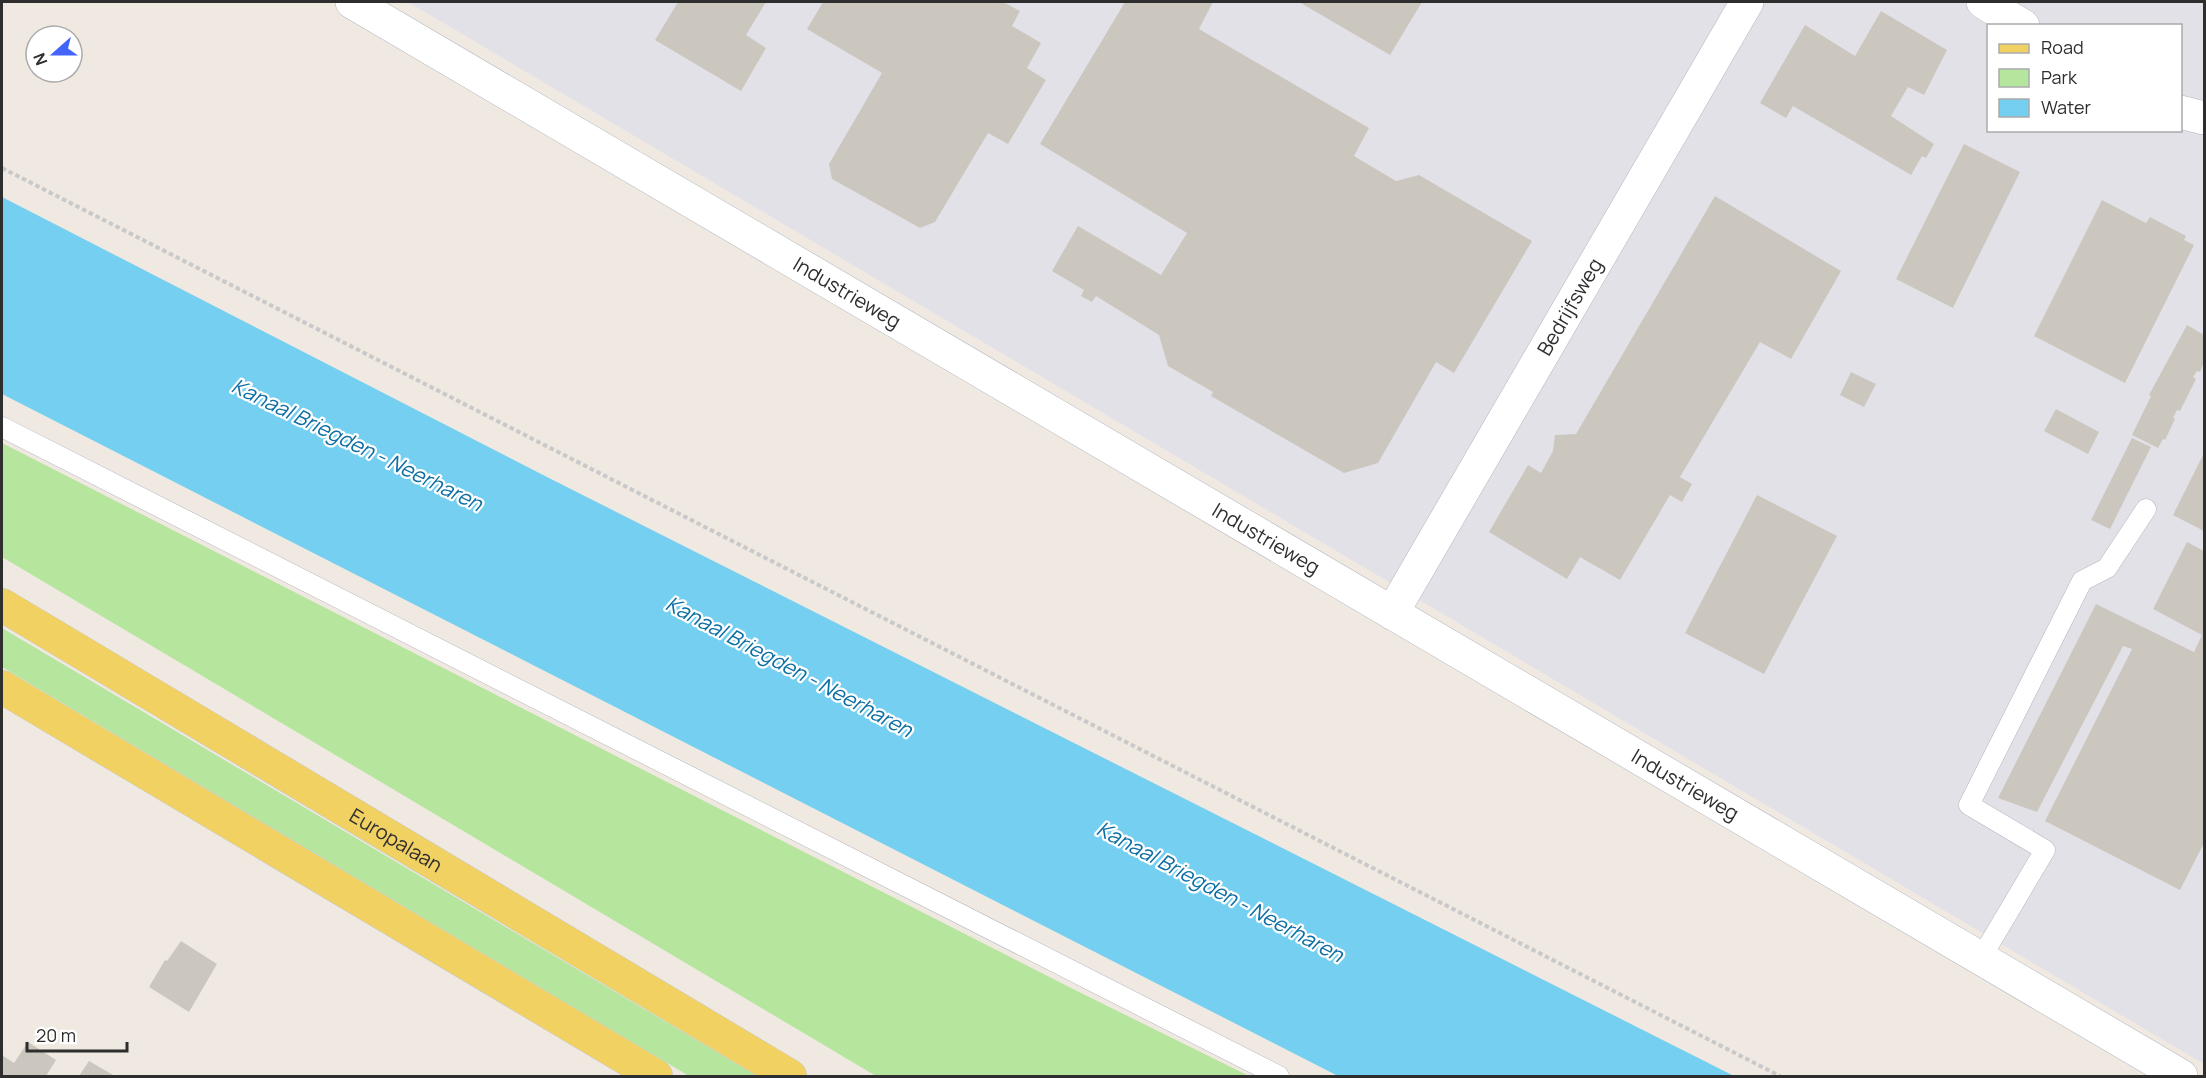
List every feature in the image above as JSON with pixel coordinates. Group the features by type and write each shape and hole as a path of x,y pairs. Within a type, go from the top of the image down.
{"main road":[{"name":"Europalaan","path":"2,605 790,1077"},
{"path":"2,687 656,1077"}],"street":[{"name":"Industrieweg","path":"352,2 2181,1077"},
{"name":"Bedrijfsweg","path":"1392,613 1747,2"},
{"path":"1983,2 2020,24"},
{"path":"2182,112 2205,118"}],"lane":[{"path":"2,427 1279,1077"},
{"path":"1981,958 2045,850 1969,805 2082,581 2108,568 2146,509"}],"path":[{"path":"2,168 1780,1077"}],"shaded area":[{"path":"408,2 2204,2 2204,1064"}],"green space":[{"path":"2,443 1077,991 1249,1076 876,1076 2,557"},
{"path":"2,628 757,1076 689,1076 2,667"}],"water":[{"name":"Kanaal Briegden - Neerharen","path":"2,197 547,477 1734,1076 1338,1076 2,394"}],"building":[{"path":"678,2 766,2 746,35 766,48 741,91 655,40"},
{"path":"823,2 1003,2 1020,11 1012,26 1041,43 1027,68 1046,80 1008,144 988,133 935,222 920,228 832,179 829,164 882,73 807,29"},
{"path":"1125,2 1213,2 1199,29 1369,128 1354,156 1396,181 1419,175 1532,241 1454,373 1436,362 1378,463 1344,473 1211,396 1213,392 1168,366 1159,335 1096,296 1092,302 1081,296 1084,290 1052,271 1078,226 1161,275 1187,233 1040,144"},
{"path":"1299,2 1422,2 1390,55"},
{"path":"1881,11 1947,50 1924,95 1908,87 1891,116 1934,144 1926,158 1922,156 1911,175 1793,106 1786,118 1760,103 1805,25 1855,56"},
{"path":"1964,144 2020,172 1953,308 1896,279"},
{"path":"1715,196 1841,271 1791,359 1760,342 1680,477 1692,484 1682,502 1670,495 1620,580 1580,557 1567,579 1489,532 1528,465 1541,473 1553,451 1555,435 1576,434"},
{"path":"2102,200 2146,223 2150,217 2186,236 2184,240 2194,245 2125,383 2034,336"},
{"path":"2187,325 2204,335 2204,362 2200,372 2197,371 2193,377 2196,379 2180,411 2177,410 2165,440 2163,439 2158,448 2132,435 2151,396 2149,395"},
{"path":"1851,372 1876,384 1864,407 1840,395"},
{"path":"2056,409 2099,432 2088,454 2044,431"},
{"path":"2132,438 2151,447 2110,529 2091,520"},
{"path":"2204,453 2204,531 2173,515"},
{"path":"1757,495 1837,536 1764,674 1685,633"},
{"path":"2187,542 2204,551 2204,843 2180,890 2045,821 2132,649 2123,646 2037,812 1998,798 2096,604 2194,652 2202,635 2153,609"},
{"path":"181,941 217,964 189,1012 149,987 165,960 167,961"},
{"path":"28,1042 56,1060 46,1076 2,1076 2,1055 14,1063"},
{"path":"89,1061 115,1076 79,1076"}]}
